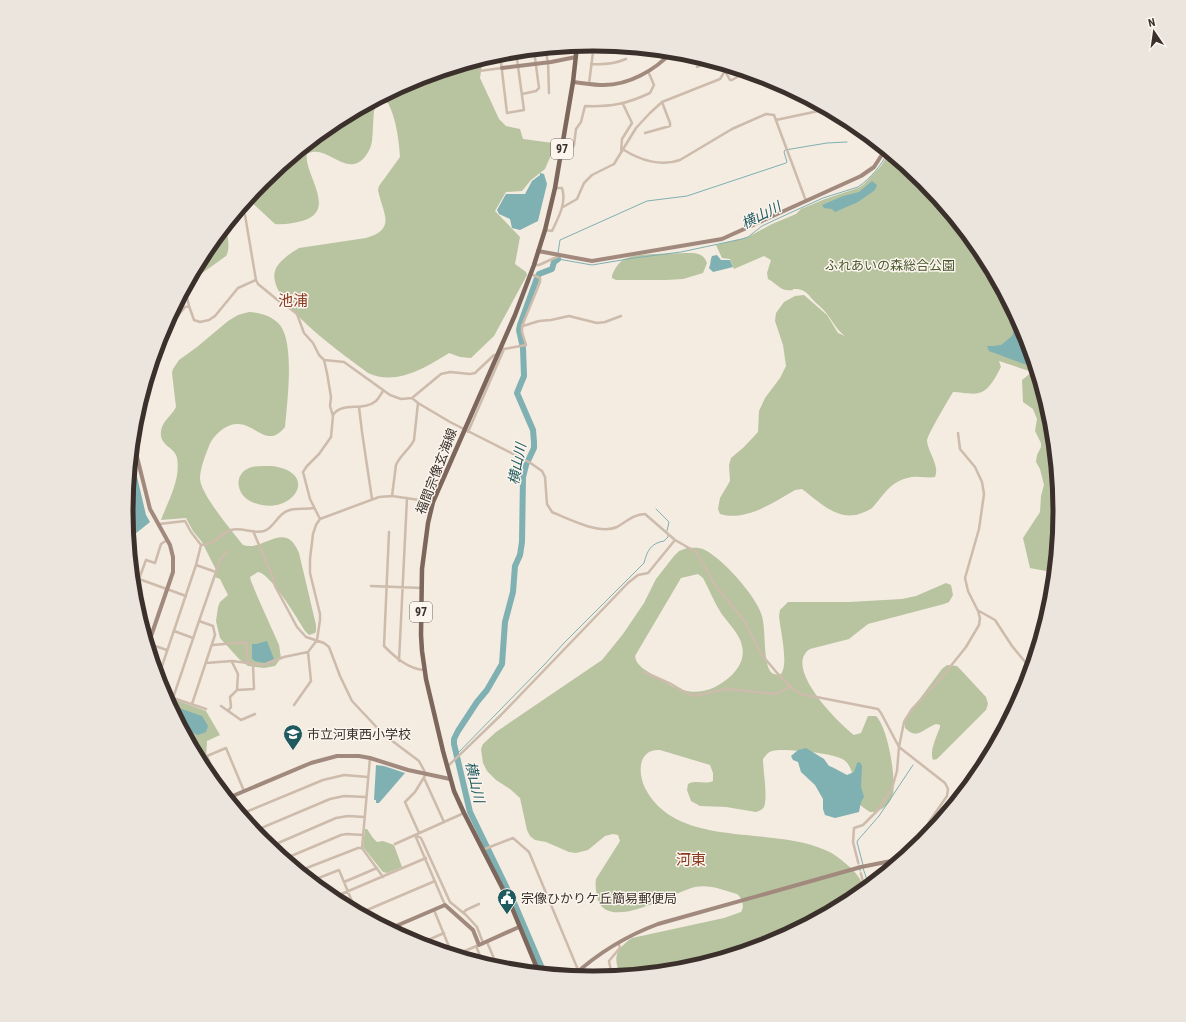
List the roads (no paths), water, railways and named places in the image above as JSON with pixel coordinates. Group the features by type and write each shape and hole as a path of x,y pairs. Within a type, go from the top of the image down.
{"main road":[{"name":"福間宗像玄海線","path":"537,967 510,903 464,813 450,779 424,670 421,635 422,588 424,552 428,523 433,502 466,431 498,354 503,348 531,274 545,230 555,188 573,82 576,52"}],"street":[{"path":"589,84 593,51"},
{"path":"546,54 548,62 549,93"},
{"path":"522,94 536,91 539,88 535,55"},
{"path":"479,71 536,64 576,57"},
{"path":"573,82 603,85 617,83 648,71 661,63 667,57"},
{"path":"501,60 507,113 524,110 517,58"},
{"path":"591,64 603,65 626,59"},
{"path":"697,67 702,65"},
{"path":"562,148 574,146 576,129 581,122 585,106 608,106 623,104 650,93 654,85 648,71"},
{"path":"563,207 577,199 587,178 599,170 614,164 624,150 636,128 662,102 720,79 725,71 730,80 741,75"},
{"path":"645,133 670,126 662,102"},
{"path":"621,153 622,139 632,122 623,104"},
{"path":"776,120 819,111"},
{"path":"624,150 632,155 652,162 674,162 680,160 732,129 766,114 774,115 798,184 806,201"},
{"path":"538,251 592,261 722,240 869,171 874,167 883,154"},
{"path":"545,230 552,231 563,207 562,188 555,188"},
{"path":"243,213 245,215 256,280 280,302 295,312 299,318 304,333 324,360 331,397 330,406 333,416 331,437 319,454 303,472 314,508 320,519"},
{"path":"534,265 539,265 560,256"},
{"path":"466,431 503,348 526,345 522,332 522,326 540,282 540,278 531,274"},
{"path":"187,296 194,320 200,322 209,320 215,316 238,288 256,280"},
{"path":"176,316 181,310 189,306"},
{"path":"522,326 539,321 569,316 597,323 605,322 621,316"},
{"path":"324,360 344,362 377,385 383,391 398,398 412,398 442,374 450,372 475,373 494,355 498,354"},
{"path":"333,416 340,409 366,406 377,400 383,391"},
{"path":"412,398 466,431 529,462 542,471 545,477 547,504 552,512 589,527 610,529 615,528 635,516 645,514 675,540 696,552 715,586 739,614 746,624 761,654 778,674 801,694 878,709 899,747 945,783 948,790 947,796 930,823"},
{"path":"392,496 396,464 412,445 414,440 418,403"},
{"path":"359,407 372,499"},
{"path":"858,862 853,842 854,828 863,825 878,810 892,788 897,771 899,747 904,722 912,709 942,677 966,647 979,624 980,618 968,591 966,578 979,530 984,494 982,482 975,467 960,449 958,434"},
{"path":"137,456 150,509 172,549 174,561 173,572 151,636"},
{"path":"206,663 232,661 266,664 284,657 308,652 317,640 320,614 310,579 310,559 313,534 320,519 379,497 392,496 433,502"},
{"path":"399,661 407,498"},
{"path":"201,545 215,541 228,531 236,529 253,531 266,530 270,528 279,516 288,510 295,508 308,510 314,508"},
{"path":"158,524 185,521 201,545"},
{"path":"253,531 272,575 275,586 293,621 306,637 317,640 329,647 340,676 352,701 383,734 419,761 444,822"},
{"path":"389,532 384,646 399,661 419,670 424,670"},
{"path":"167,540 161,544 155,563 146,560 139,579 186,596"},
{"path":"447,767 501,715 628,583 638,575 648,574 675,540"},
{"path":"161,669 186,596 201,545"},
{"path":"206,709 173,698 220,560 227,551"},
{"path":"196,565 216,572"},
{"path":"371,586 422,588"},
{"path":"978,611 995,620 1012,646 1027,664"},
{"path":"192,704 215,636 213,626 199,621"},
{"path":"174,631 193,638"},
{"path":"212,645 246,642 248,663"},
{"path":"153,646 167,650"},
{"path":"294,705 311,681 308,652"},
{"path":"228,711 231,706 230,697 237,690 238,674 232,661"},
{"path":"237,690 254,689 253,664"},
{"path":"644,672 694,696 726,689 776,694 791,686"},
{"path":"221,706 241,720 255,714"},
{"path":"210,765 207,756 226,748 244,791"},
{"path":"232,796 326,758 349,755 370,758 425,776 450,779"},
{"path":"370,758 362,848 383,877"},
{"path":"245,812 323,780 344,776 368,777"},
{"path":"419,833 405,802 415,792 425,776"},
{"path":"261,828 330,799 344,796 366,797"},
{"path":"395,844 464,813"},
{"path":"276,844 336,818 348,816 364,817"},
{"path":"290,857 341,835 362,835"},
{"path":"415,835 445,905 473,930 492,959"},
{"path":"415,835 421,838 450,902 477,928 482,957"},
{"path":"482,850 513,838 529,852 578,970"},
{"path":"305,869 362,848"},
{"path":"340,895 426,858"},
{"path":"579,971 591,960 618,943 639,932 668,921 861,868 891,861"},
{"path":"344,882 377,868"},
{"path":"317,879 339,870 353,903"},
{"path":"861,874 863,883"},
{"path":"366,911 435,881"},
{"path":"463,913 479,904"},
{"path":"395,926 445,905"},
{"path":"433,910 450,948"},
{"path":"462,952 519,927"},
{"path":"428,940 444,933"},
{"path":"611,970 609,961 620,947 618,943"}],"water":[{"path":"540,173 544,174 547,184 538,221 520,230 512,228 510,219 499,214 497,210 506,194 525,194 532,181 540,175"},
{"path":"872,181 877,185 875,190 858,202 835,212 832,209 824,208 822,205 843,196 859,192"},
{"path":"717,255 721,260 730,260 733,267 713,272 709,268 711,259 712,256"},
{"path":"1014,327 1030,366 989,351 987,346 1001,345 1012,336"},
{"path":"135,469 146,515 150,522 135,534 134,542 133,511"},
{"path":"267,641 274,659 265,663 254,661 252,659 252,644"},
{"path":"178,708 202,716 208,726 206,732 198,735 190,732"},
{"path":"806,748 824,759 829,766 847,775 854,772 857,763 860,762 862,766 861,787 864,797 861,802 859,812 835,818 825,815 823,809 823,799 815,785 801,772 798,762 793,760 791,756 798,750"},
{"path":"376,765 405,773 379,803 376,803 376,800 374,800"}],"waterway":[{"path":"558,253 560,240 647,201 687,196 786,163 785,150 827,143 847,142"},
{"name":"横山川","path":"558,258 592,265 681,252 742,239 748,237 762,226 823,198 858,187 867,180 885,156"},
{"name":"横山川","path":"542,968 515,905 470,812 454,739 477,702 487,690 502,664 505,622 513,592 515,566 520,555 522,542 523,477 526,465 534,448 533,430 517,393 524,376 523,348 519,330 539,274 552,269 554,262 558,259"},
{"path":"656,509 669,522 667,531"},
{"path":"456,755 644,563 650,548 664,541 668,535"},
{"path":"863,865 857,842 879,816 913,765"},
{"path":"863,868 867,880"}],"tunnel":[{"path":"858,862 861,874"}],"place":[{"name":"市立河東西小学校","path":"293,751"},
{"name":"宗像ひかりケ丘簡易郵便局","path":"507,915"}],"district":[{"name":"池浦","path":"293,301"},
{"name":"河東","path":"691,860"}],"park label":[{"name":"ふれあいの森総合公園","path":"890,265"}]}
